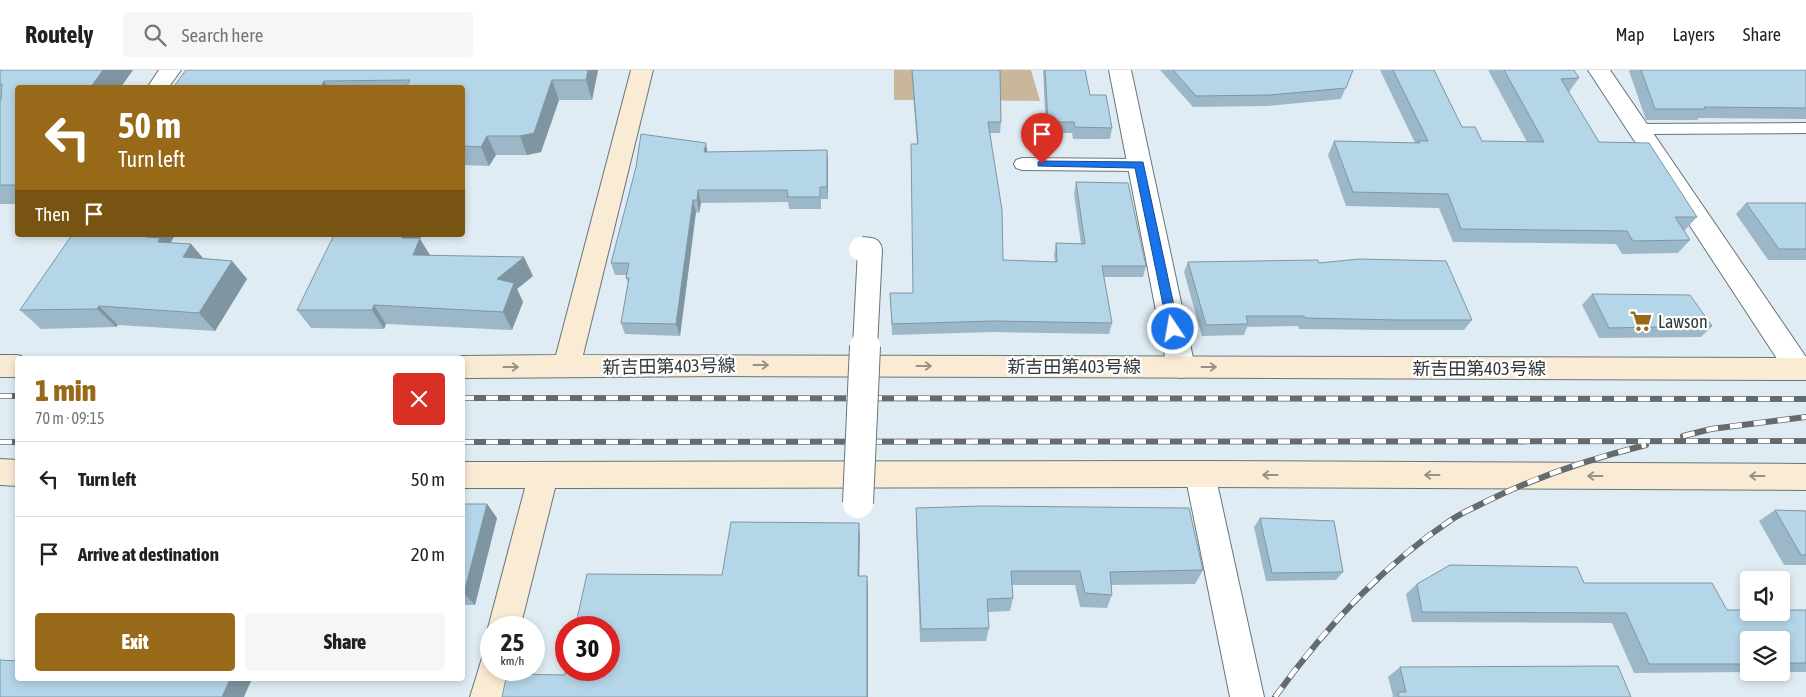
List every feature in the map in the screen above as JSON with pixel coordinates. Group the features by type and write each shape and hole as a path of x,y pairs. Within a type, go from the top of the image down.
{"street":[{"path":"159,85 170,70"},
{"path":"567,367 642,70"},
{"path":"1120,70 1181,367"},
{"path":"1599,70 1802,369"},
{"path":"858,502 870,250 861,249"},
{"name":"新吉田第403号線","path":"465,367 722,365 1802,369"},
{"path":"0,366 15,366"},
{"path":"0,472 15,473"},
{"path":"1200,474 1247,697"},
{"path":"465,476 1200,474 1806,477"},
{"path":"507,616 543,476"},
{"path":"487,697 491,681"}],"lane":[{"path":"1639,129 1806,128"},
{"path":"1022,164 1140,165"}],"shaded area":[{"path":"894,70 1031,70 1040,101 894,100"}],"building":[{"path":"0,70 103,70 92,85 15,85 15,185 0,185 0,100 2,84 0,84"},
{"path":"186,70 588,70 586,80 552,80 534,133 520,136 487,136 481,147 465,146 465,85 408,85 410,80 324,81 322,85 175,85"},
{"path":"912,70 1000,70 1001,122 988,122 1002,210 1003,260 1057,262 1056,243 1085,244 1076,182 1128,183 1146,266 1102,266 1112,323 993,321 892,324 890,293 913,293 911,144 918,144"},
{"path":"1045,70 1085,70 1090,95 1106,95 1112,128 1075,127 1074,122 1048,122"},
{"path":"1173,70 1353,70 1346,88 1270,95 1196,96"},
{"path":"1393,70 1434,70 1462,127 1475,127 1482,141 1544,142 1504,70 1574,70 1579,78 1561,79 1599,142 1649,143 1697,217 1675,217 1690,240 1633,241 1627,231 1461,229 1448,194 1353,192 1334,141 1420,143 1418,141 1428,141"},
{"path":"1641,70 1806,70 1806,108 1704,107 1706,109 1655,109"},
{"path":"641,134 706,143 704,152 827,150 827,187 820,187 820,197 788,197 787,190 698,190 697,200 693,200 676,324 621,323 629,278 626,278 629,263 611,263 636,167"},
{"path":"1746,203 1806,203 1806,249 1779,249"},
{"path":"71,237 160,238 158,242 191,244 183,257 232,261 199,313 99,306 97,309 20,310"},
{"path":"333,237 420,238 413,255 524,257 497,279 514,283 503,312 374,305 372,310 297,310"},
{"path":"1359,259 1446,261 1472,320 1246,316 1248,324 1206,325 1188,262 1318,260 1319,263"},
{"path":"1592,294 1690,295 1712,326 1609,328"},
{"path":"465,504 487,504 465,589"},
{"path":"983,506 1189,508 1203,570 1110,572 1112,595 1085,593 1080,571 1011,571 1013,598 987,599 989,628 921,629 916,508"},
{"path":"1775,510 1806,511 1806,555 1801,555"},
{"path":"1260,518 1334,521 1343,572 1272,573"},
{"path":"731,522 859,523 858,576 867,576 867,697 502,697 505,681 545,681 545,675 555,675 555,681 620,681 620,616 578,616 587,574 722,575"},
{"path":"1450,565 1577,567 1584,583 1712,583 1727,610 1740,610 1740,621 1790,621 1790,610 1806,610 1806,663 1790,663 1790,631 1740,631 1740,664 1649,664 1626,613 1422,612 1417,584"},
{"path":"0,660 15,661 15,681 229,681 222,697 0,697"},
{"path":"1618,666 1631,697 1399,697 1398,692 1406,692 1400,667"}],"railway":[{"path":"0,396 15,396"},
{"path":"465,398 1806,399"},
{"path":"1683,436 1711,429 1806,417"},
{"path":"465,442 1806,441"},
{"path":"0,442 15,442"},
{"path":"1275,697 1313,647 1355,601 1401,558 1451,520 1544,476 1584,462 1646,445"}],"place":[{"name":"Lawson","path":"1641,321"}],"route":[{"path":"1042,164 1140,165 1173,329"}]}
